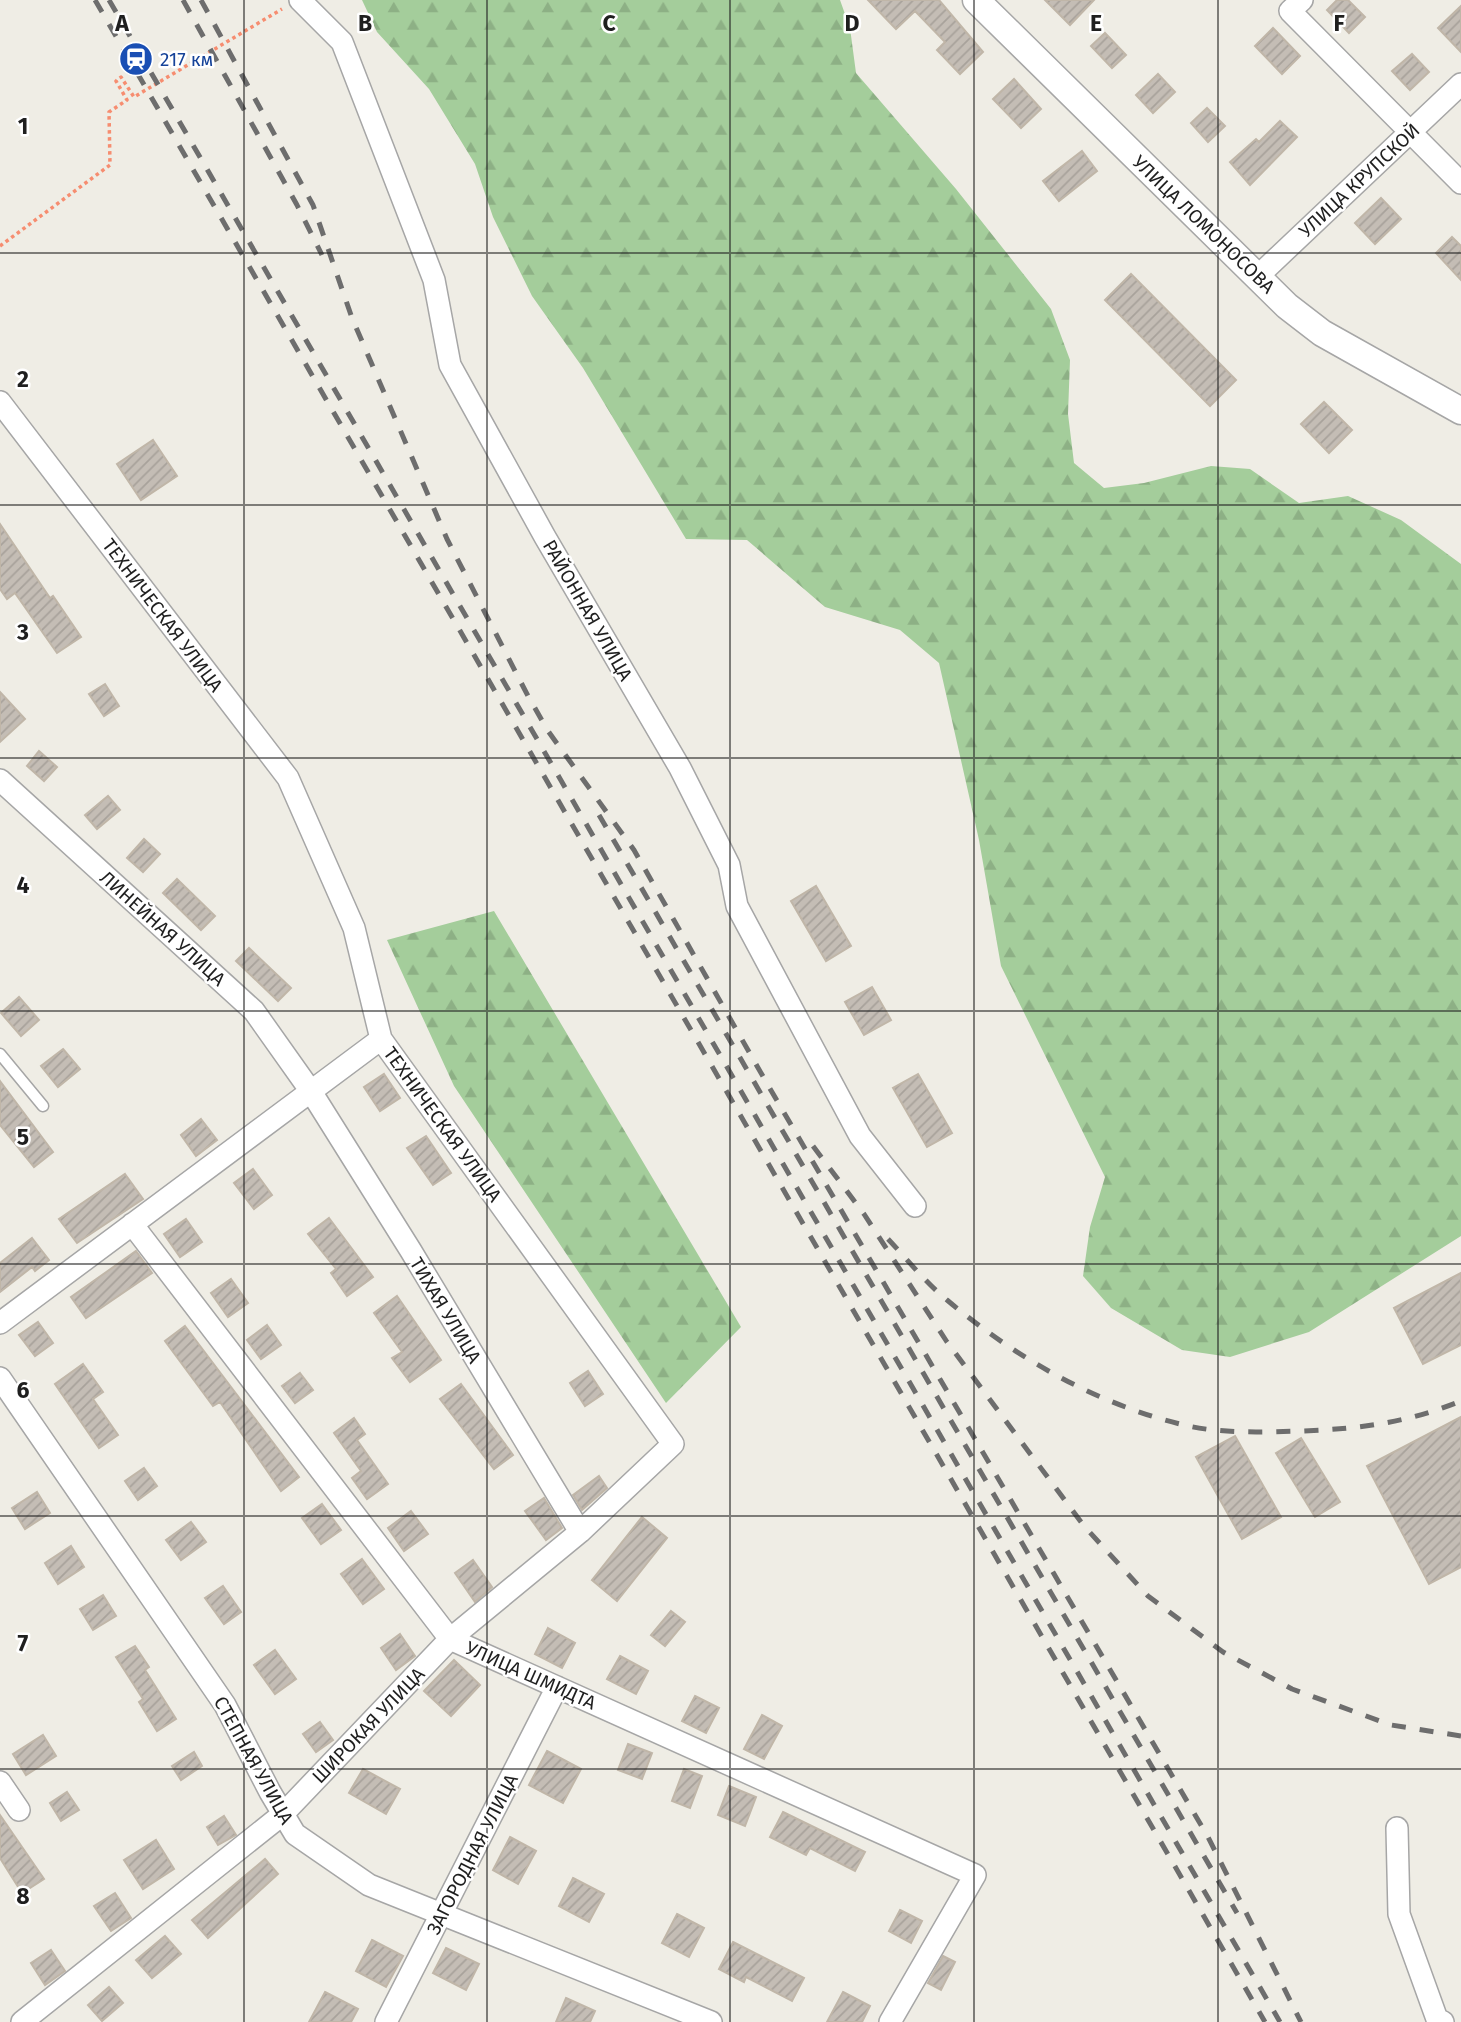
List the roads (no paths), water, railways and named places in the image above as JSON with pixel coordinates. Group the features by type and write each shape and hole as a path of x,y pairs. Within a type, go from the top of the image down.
{"street":[{"name":"УЛИЦА ЛОМОНОСОВА","path":"979,1 1256,277 1322,333 1461,411"},
{"name":"РАЙОННАЯ УЛИЦА","path":"293,4 342,42 435,280 450,365 545,537 680,768 729,865 737,906 860,1136 915,1206"},
{"path":"1296,6 1410,132 1461,183"},
{"name":"УЛИЦА КРУПСКОЙ","path":"1256,277 1461,84"},
{"name":"ТЕХНИЧЕСКАЯ УЛИЦА","path":"0,402 288,778 354,928 382,1039 673,1444"},
{"name":"ЛИНЕЙНАЯ УЛИЦА","path":"0,780 254,1011 310,1090"},
{"path":"0,1322 382,1039"},
{"name":"ТИХАЯ УЛИЦА","path":"310,1090 580,1532"},
{"name":"УЛИЦА ШМИДТА","path":"132,1224 450,1639 975,1875 890,2022"},
{"name":"СТЕПНАЯ УЛИЦА","path":"0,1378 225,1705 295,1834 369,1885 711,2022"},
{"name":"ШИРОКАЯ УЛИЦА","path":"22,2022 283,1814 450,1639 580,1532 673,1444"},
{"name":"ЗАГОРОДНАЯ УЛИЦА","path":"386,2022 557,1687"},
{"path":"0,1782 19,1810"},
{"path":"1397,1828 1399,1914 1437,2019 1443,2022"}],"lane":[{"path":"0,1054 43,1106"}],"railway":[{"path":"95,0 1265,2022"},
{"path":"109,0 1280,2022"},
{"path":"183,0 322,255"},
{"path":"201,0 313,205 352,318 447,539 528,696 548,731 634,850 769,1087 1208,1837 1301,2022"},
{"path":"599,815 1237,1913"},
{"path":"813,1146 864,1214 947,1342 1084,1526 1148,1596 1223,1652 1292,1689 1391,1725 1461,1736"},
{"path":"888,1239 939,1293 973,1321 1029,1360 1089,1392 1151,1416 1198,1428 1227,1431 1322,1430 1402,1420 1461,1401"}],"place":[{"name":"217 км","path":"136,59"}]}
